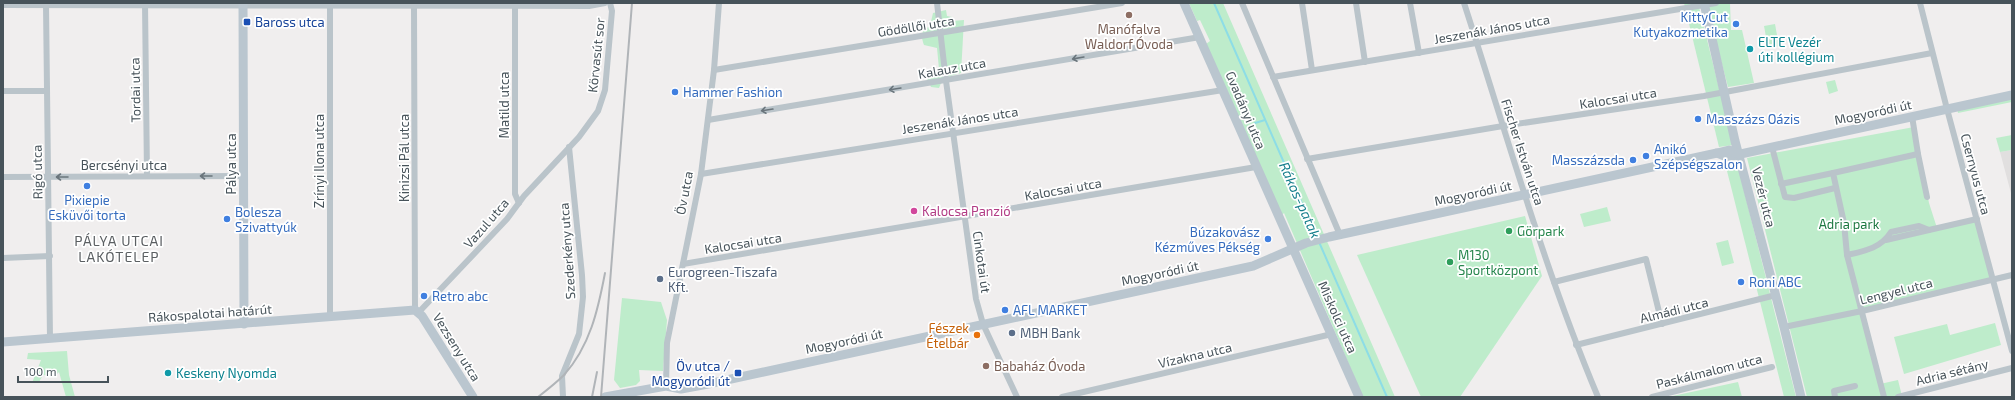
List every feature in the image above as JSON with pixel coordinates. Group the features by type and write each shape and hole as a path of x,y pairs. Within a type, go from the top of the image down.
{"street":[{"path":"3,5 330,4 414,6 589,6 605,3"},
{"name":"Körvasút sor","path":"569,147 592,120 598,111 603,97 612,11 610,3"},
{"name":"Öv utca","path":"666,386 667,344 701,174 714,70 719,3"},
{"name":"Cinkotai út","path":"937,3 942,33 946,81 964,218 976,299 983,324 1017,397"},
{"name":"Gödöllői utca","path":"714,70 1122,3"},
{"name":"Gvadányi utca","path":"1184,3 1293,249"},
{"path":"1242,3 1340,235"},
{"path":"1302,3 1312,70"},
{"path":"1356,3 1365,62"},
{"path":"1410,3 1419,53"},
{"name":"Fischer István utca","path":"1464,3 1554,282 1576,345 1598,397"},
{"name":"Jeszenák János utca","path":"1273,77 1716,3"},
{"name":"Csernyus utca","path":"1920,3 2012,351"},
{"name":"Tordai utca","path":"145,4 147,176"},
{"name":"Pálya utca","path":"243,4 245,176 244,324"},
{"name":"Zrínyi Ilona utca","path":"330,4 330,318"},
{"name":"Vezér utca","path":"1704,4 1800,397"},
{"name":"Rigó utca","path":"46,5 50,339"},
{"name":"Kinizsi Pál utca","path":"414,6 417,311"},
{"name":"Matild utca","path":"515,6 515,194 518,203"},
{"name":"Kalauz utca","path":"708,120 1200,37"},
{"name":"Kalocsai utca","path":"1307,159 1503,126 1725,92 1932,53"},
{"name":"Jeszenák János utca","path":"701,174 953,132 1223,90"},
{"path":"3,91 47,91"},
{"name":"Mogyoródi út","path":"605,397 623,396 666,386 683,393 983,324 1252,266 1306,243 1324,238 1729,150 1740,154 2012,95"},
{"path":"1912,116 1918,154 1928,197"},
{"name":"Vazul utca","path":"417,311 507,219 518,203 569,147"},
{"name":"Szederkény utca","path":"563,397 562,376 579,334 583,298 569,147"},
{"path":"1772,147 1784,195 1789,198 1835,188"},
{"path":"1781,184 1918,154"},
{"name":"Kalocsai utca","path":"683,264 964,218 1256,167"},
{"path":"1833,173 1835,188 1844,223 1847,255 1884,397"},
{"name":"Bercsényi utca","path":"3,176 245,176"},
{"path":"1847,255 1870,250 1886,240 1891,232 1919,226 1929,230 1977,219"},
{"name":"Miskolci utca","path":"1293,249 1359,397"},
{"path":"3,258 50,256"},
{"path":"1554,282 1646,259 1662,324"},
{"name":"Lengyel utca","path":"1784,327 1862,311 2012,274"},
{"name":"Almádi utca","path":"1576,345 1776,295"},
{"name":"Rákospalotai határút","path":"3,342 417,311"},
{"name":"Vezseny utca","path":"417,311 473,397"},
{"name":"Vízakna utca","path":"1062,397 1332,334"},
{"name":"Paskálmalom utca","path":"1652,397 1772,367"},
{"name":"Adria sétány","path":"1898,397 2012,368"},
{"path":"1835,397 1834,391 1855,386"}],"shaded area":[{"path":"2012,150 2012,197 2000,152"}],"green space":[{"path":"1189,3 1223,3 1395,397 1363,397 1284,213 1282,215 1206,44 1210,41 1200,20 1197,21"},
{"path":"1684,3 1698,3 1733,145 1719,147"},
{"path":"1706,3 1730,3 1731,30 1742,30 1754,83 1728,87"},
{"path":"946,10 947,16 952,17 952,21 964,20 961,73 943,78 939,88 931,87 927,78 935,76 939,69 937,48 924,45 922,34 924,30 930,26 933,13"},
{"path":"1775,24 1779,46 1768,48 1764,26"},
{"path":"1835,80 1838,91 1829,94 1826,82"},
{"path":"2012,96 2012,102 1958,113 1957,108"},
{"name":"Adria park","path":"1914,127 1929,203 1937,228 1977,219 1993,279 1862,311 1880,384 1898,380 1902,396 1807,397 1747,158"},
{"path":"2012,135 2012,150 2000,152 1996,138"},
{"path":"1737,163 1796,397 1784,397 1726,167"},
{"path":"1607,207 1611,221 1584,227 1580,214"},
{"name":"M130 Sportközpont","path":"1525,216 1542,276 1460,397 1421,397 1357,255"},
{"path":"1728,240 1734,263 1722,266 1716,243"},
{"path":"622,298 661,302 667,320 663,371 639,370 640,381 636,385 620,388 614,380"},
{"path":"1995,323 2001,345 1904,374 1894,337 1947,324 1950,335"},
{"path":"67,351 69,375 75,397 66,397 59,372 55,376 43,375 39,382 32,383 41,360 27,359 28,353"},
{"path":"1738,382 1742,397 1668,397"}],"waterway":[{"name":"Rákos-patak","path":"1214,3 1317,238"},
{"path":"1255,123 1265,120"},
{"name":"Rákos-patak","path":"1319,242 1387,397"}],"railway":[{"path":"601,397 632,3"},
{"path":"538,397 564,375 573,364 587,340 596,314 605,273"},
{"path":"592,397 597,372"}],"place":[{"name":"Manófalva Waldorf Óvoda","path":"1129,15"},
{"name":"Baross utca","path":"247,22"},
{"name":"KittyCut Kutyakozmetika","path":"1736,24"},
{"name":"ELTE Vezér úti kollégium","path":"1750,49"},
{"name":"Hammer Fashion","path":"675,92"},
{"name":"Masszázs Oázis","path":"1698,119"},
{"name":"Anikó Szépségszalon","path":"1646,156"},
{"name":"Masszázsda","path":"1633,160"},
{"name":"Pixiepie Esküvői torta","path":"87,186"},
{"name":"Kalocsa Panzió","path":"914,211"},
{"name":"Bolesza Szivattyúk","path":"227,219"},
{"name":"Görpark","path":"1509,231"},
{"name":"Búzakovász Kézműves Pékség","path":"1268,239"},
{"name":"M130 Sportközpont","path":"1450,262"},
{"name":"Eurogreen-Tiszafa Kft.","path":"660,279"},
{"name":"Roni ABC","path":"1741,282"},
{"name":"Retro abc","path":"424,296"},
{"name":"AFL MARKET","path":"1005,310"},
{"name":"MBH Bank","path":"1012,333"},
{"name":"Fészek Ételbár","path":"977,335"},
{"name":"Babaház Óvoda","path":"986,366"},
{"name":"Keskeny Nyomda","path":"168,373"},
{"name":"Öv utca / Mogyoródi út","path":"738,373"}],"district":[{"name":"PÁLYA UTCAI LAKÓTELEP","path":"119,250"}]}
